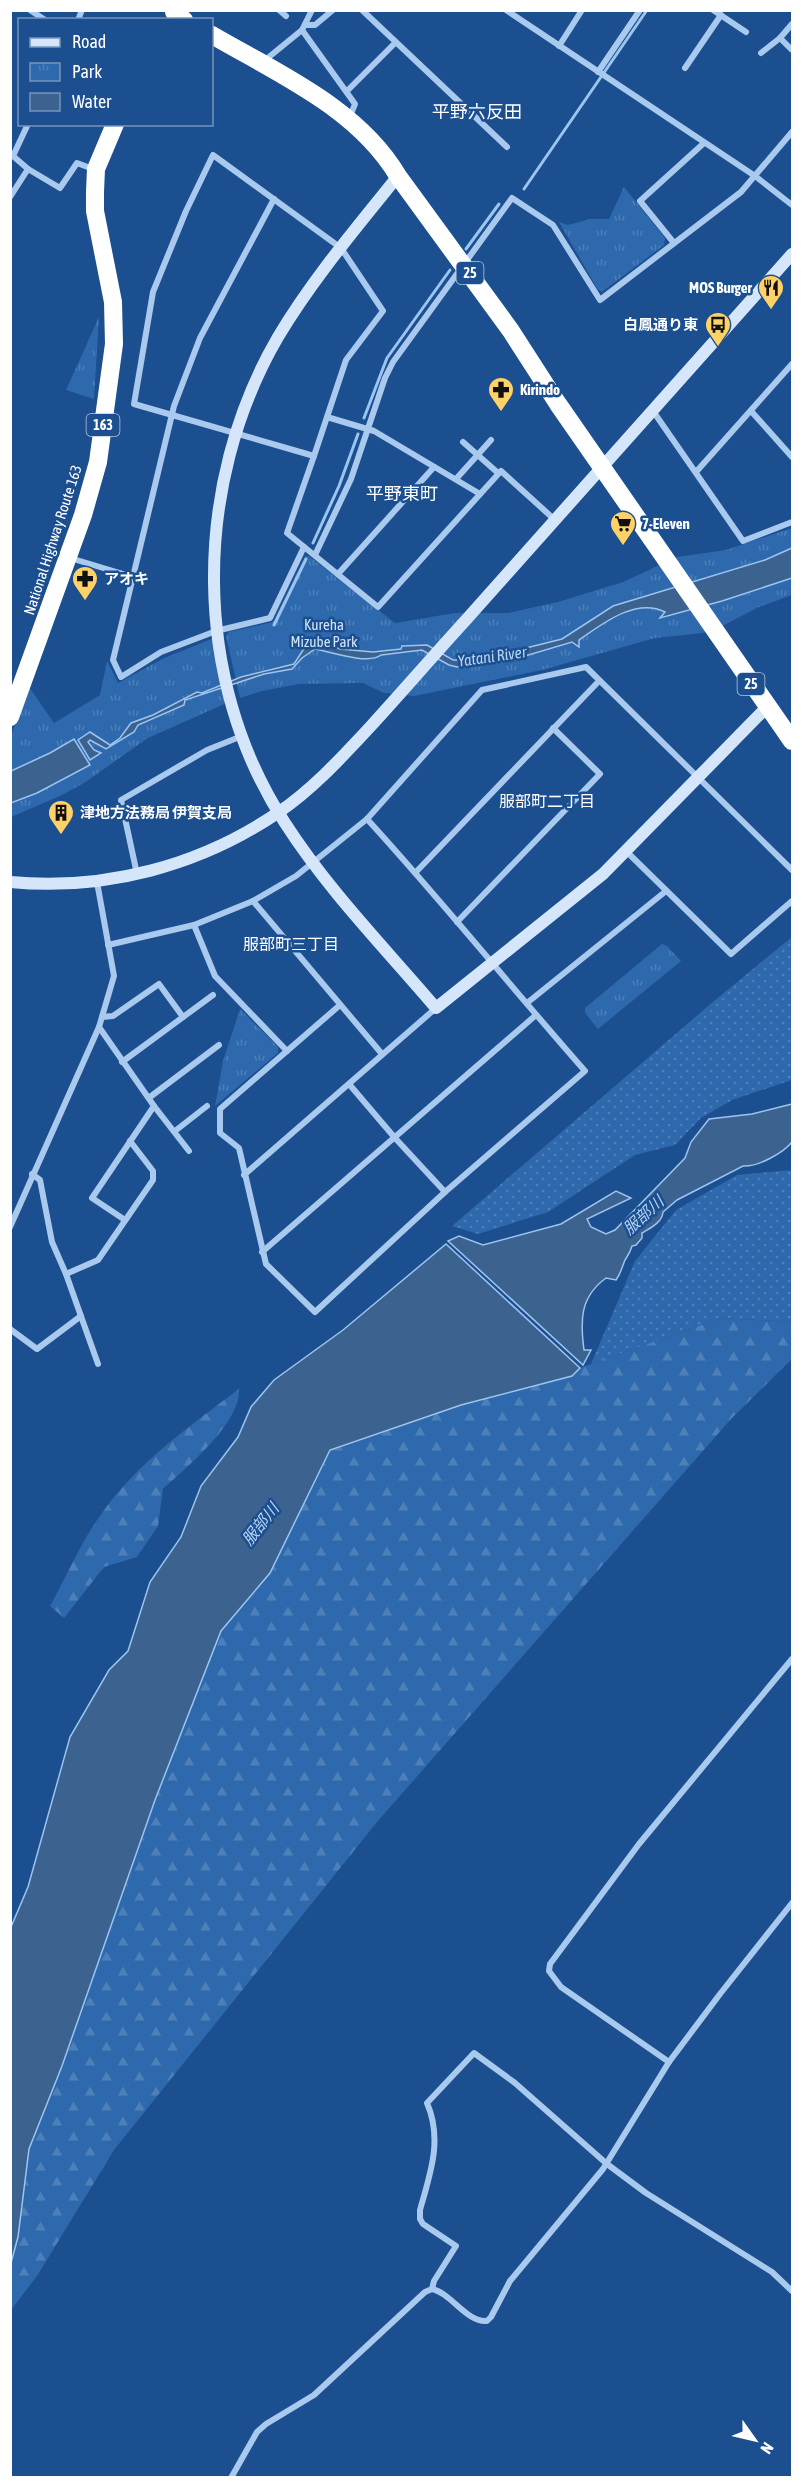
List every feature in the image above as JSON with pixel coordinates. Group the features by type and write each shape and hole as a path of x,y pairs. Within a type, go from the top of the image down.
{"highway":[{"name":"25","path":"213,36 312,94 348,119 388,160 464,265 792,741"},
{"name":"National Highway Route 163","path":"10,717 83,515 98,462 114,344 113,302 95,211 96,169 114,126"}],"street":[{"path":"279,10 286,16"},
{"path":"261,64 304,27 312,10"},
{"path":"304,27 315,25 333,10"},
{"path":"362,10 507,147"},
{"path":"506,10 755,176 792,205"},
{"path":"559,45 582,10"},
{"path":"598,72 640,10"},
{"path":"713,10 746,32"},
{"path":"686,68 721,15"},
{"path":"761,53 780,38 792,24"},
{"path":"304,27 355,104 348,119"},
{"path":"780,38 792,50"},
{"path":"346,91 395,43"},
{"path":"27,126 13,156 28,169 60,188 77,163 96,169"},
{"path":"315,555 351,479 385,378 393,362 512,198 554,225 600,300 741,192 792,132"},
{"path":"674,243 640,201 704,143"},
{"path":"314,456 134,404 153,292 186,211 213,155 341,248 383,311 346,360 314,456 287,533 378,607 501,471 555,520"},
{"path":"10,197 28,169"},
{"path":"398,176 341,248 278,338 248,398 235,434 219,499 213,563 217,635 229,693 242,736 257,773 279,813 313,863 436,1008"},
{"path":"274,200 200,338 172,416 113,660 121,677 161,652 270,618 304,547"},
{"path":"10,882 97,882 137,874 212,850 279,813 338,762 792,254"},
{"path":"696,472 792,364"},
{"path":"653,411 743,541 792,522"},
{"path":"751,411 792,457"},
{"path":"327,417 367,429 480,494"},
{"path":"456,479 490,440"},
{"path":"463,442 498,473"},
{"path":"338,574 434,467"},
{"path":"68,557 133,577"},
{"path":"108,945 194,925 254,901 296,876 367,819 482,690 586,667 792,870"},
{"path":"416,872 599,681"},
{"path":"244,1175 436,1008 603,874 767,707"},
{"path":"457,922 600,774 553,728"},
{"path":"137,874 121,800 207,750 242,736"},
{"path":"340,1005 220,1109 219,1133 238,1148 266,1264 315,1312 445,1192 585,1071 416,872 367,819"},
{"path":"626,851 730,954 792,901"},
{"path":"10,1227 99,1027 114,976 97,882"},
{"path":"527,1004 666,891"},
{"path":"254,901 382,1054"},
{"path":"194,925 215,976 287,1051"},
{"path":"102,1017 113,1016 159,984 183,1017"},
{"path":"122,1062 213,995"},
{"path":"262,1252 536,1015"},
{"path":"99,1027 122,1062 189,1151"},
{"path":"150,1097 219,1045"},
{"path":"349,1083 395,1138 445,1192"},
{"path":"125,1220 92,1198 154,1106"},
{"path":"175,1131 207,1106"},
{"path":"66,1274 98,1260 153,1180 153,1171 130,1141"},
{"path":"32,1174 40,1180 52,1242 66,1274 98,1364"},
{"path":"10,1329 37,1349 81,1316"},
{"path":"669,2062 561,1987 549,1971 550,1964 639,1844 792,1659"},
{"path":"231,2478 257,2432 266,2424 314,2395 425,2292 432,2289 443,2294 479,2321 487,2321 506,2292 510,2281 607,2164 669,2062 792,1904"},
{"path":"432,2289 434,2281 456,2246 423,2224 420,2219 420,2210 436,2144 435,2123 427,2103 474,2053 515,2083 607,2164 646,2193 771,2272 792,2291"}],"green space":[{"path":"624,187 665,238 664,245 603,291 598,290 559,222 568,225 590,219 609,219"},
{"path":"99,317 94,399 66,390"},
{"name":"Kureha Mizube Park","path":"792,528 792,595 759,607 703,633 655,638 542,670 414,696 384,693 363,683 299,684 240,698 226,636 229,632 273,622 305,556 309,556 395,623 455,613 508,613 558,602 623,582 677,557 726,550"},
{"path":"214,638 229,702 148,738 84,783 11,817 10,738 29,687 54,723 100,695 107,661 118,683 162,659"},
{"path":"792,937 792,1080 732,1100 701,1118 675,1145 635,1155 548,1212 478,1234 452,1226 714,1001"},
{"path":"662,944 667,946 681,961 598,1029 585,1013 585,1008"},
{"path":"240,1009 278,1047 278,1053 215,1106 223,1061"},
{"path":"792,1170 792,1322 721,1318 591,1364 635,1261 676,1210 737,1175"},
{"path":"721,1318 792,1322 792,1359 731,1419 377,1822 114,2150 37,2276 11,2310 11,2263 18,2237 29,2149 62,2066 155,1800 221,1631 270,1573 331,1449 461,1405 571,1376 580,1368"},
{"path":"239,1389 237,1402 222,1430 198,1457 163,1489 158,1526 137,1557 104,1567 64,1618 50,1606 102,1513 148,1461"}],"water":[{"name":"Yatani River","path":"792,548 792,578 660,618 665,612 654,608 631,610 609,620 579,640 579,647 572,642 508,661 457,667 422,650 367,659 315,649 292,669 264,674 185,700 184,705 138,725 134,732 106,749 90,740 88,742 94,750 101,753 90,760 78,740 90,732 110,745 120,738 131,723 153,715 197,692 202,693 241,677 294,664 305,647 329,644 340,649 373,652 401,649 402,646 427,645 453,660 518,650 562,639 613,606 765,560"},
{"path":"74,739 90,765 37,793 11,803 11,771"},
{"name":"服部川","path":"792,1104 792,1142 788,1146 770,1158 743,1166 677,1200 663,1212 658,1222 642,1233 642,1238 636,1245 632,1246 616,1280 606,1278 597,1285 587,1301 582,1319 584,1350 591,1350 583,1365 448,1241 459,1236 483,1245 561,1224 616,1191 631,1198 587,1219 591,1227 606,1234 615,1230 685,1158 691,1142 709,1119 752,1114"},
{"name":"服部川","path":"446,1244 580,1368 572,1376 461,1405 330,1450 270,1573 221,1631 155,1800 62,2066 29,2149 18,2237 11,2263 11,1927 28,1887 70,1737 109,1670 128,1651 150,1582 181,1537 201,1486 238,1437 251,1407 274,1380 343,1330"}],"waterway":[{"path":"524,189 647,10"},
{"path":"466,249 499,204"},
{"path":"364,418 387,358 450,270"},
{"path":"313,543 339,486 358,434"},
{"path":"274,625 306,559"}],"place":[{"name":"MOS Burger","path":"771,311"},
{"name":"白鳳通り東","path":"718,348"},
{"name":"Kirindo","path":"501,413"},
{"name":"7-Eleven","path":"623,547"},
{"name":"アオキ","path":"85,602"},
{"name":"津地方法務局 伊賀支局","path":"61,836"}],"district":[{"name":"平野六反田","path":"477,112"},
{"name":"平野東町","path":"402,494"},
{"name":"服部町二丁目","path":"547,801"},
{"name":"服部町三丁目","path":"291,944"}]}
